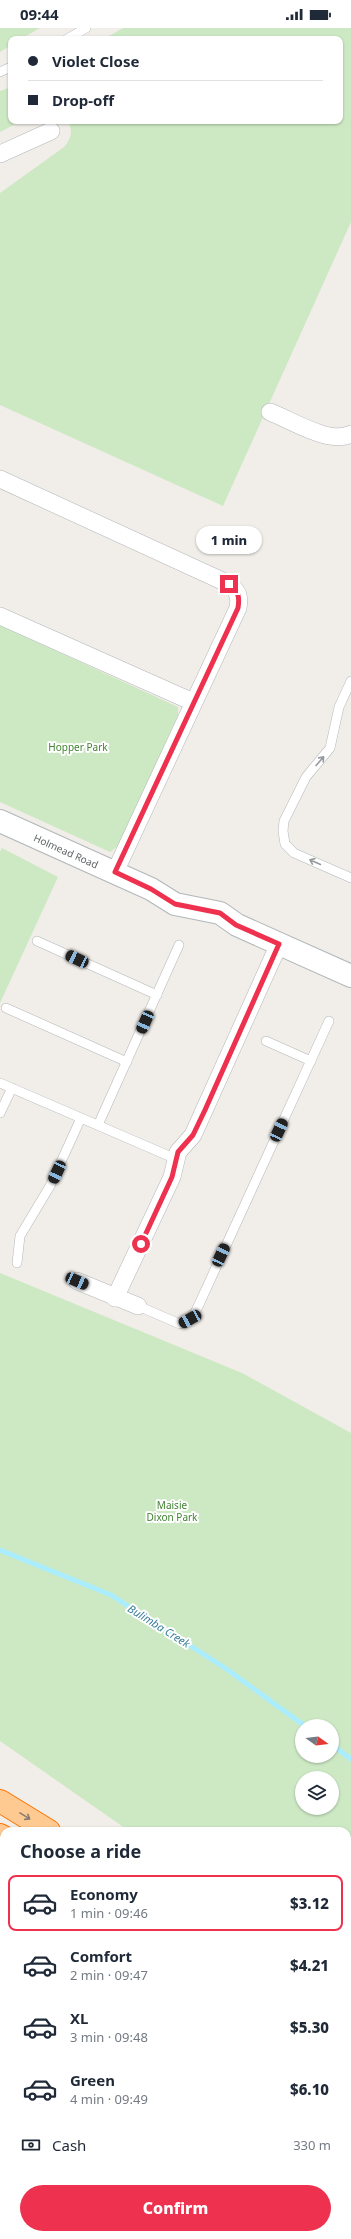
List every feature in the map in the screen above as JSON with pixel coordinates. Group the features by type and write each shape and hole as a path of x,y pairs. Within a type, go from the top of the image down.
{"highway":[{"path":"0,1801 42,1827"}],"street":[{"path":"0,154 51,130"},
{"path":"270,412 324,435 340,438 351,434"},
{"path":"0,479 229,584 237,590 240,599 238,608 115,872"},
{"path":"0,616 193,702"},
{"name":"Holmead Road","path":"0,822 115,872 151,889 175,904 220,913 236,925 351,976"},
{"path":"115,1298 172,1177 178,1152 193,1135 279,944"},
{"path":"77,1281 115,1298 138,1306"}],"lane":[{"path":"72,36 86,28"},
{"path":"351,681 339,707 330,748 306,777 284,821 283,831 285,844 294,853 351,878"},
{"path":"37,941 157,995"},
{"path":"98,1125 179,945"},
{"path":"6,1008 127,1062"},
{"path":"138,1306 180,1324 190,1319 196,1311 329,1021"},
{"path":"266,1041 310,1061"},
{"path":"0,1083 176,1159"},
{"path":"0,1113 12,1088"},
{"path":"16,1263 20,1236 50,1186 81,1118"}],"green space":[{"path":"0,28 40,28 26,36 8,36 8,47 0,52"},
{"path":"123,28 351,28 351,222 223,506 0,405 0,193 64,147 71,134 69,124 343,124 343,36 109,36"},
{"path":"8,88 8,124 15,124 0,132 0,91"},
{"name":"Hopper Park","path":"0,625 178,707 178,715 123,838 119,845 110,852 0,802"},
{"path":"2,848 58,877 0,1003 0,852"},
{"name":"Maisie Dixon Park","path":"0,1273 242,1373 351,1433 351,1827 123,1827 0,1741"}],"waterway":[{"name":"Bulimba Creek","path":"0,1550 111,1595 225,1668 295,1719"},
{"name":"Bulimba Creek","path":"339,1750 351,1759"}],"route":[{"path":"141,1244 172,1177 178,1152 193,1135 279,944 236,925 220,913 175,904 151,889 115,872 238,608 240,599 237,590 229,584"}]}
